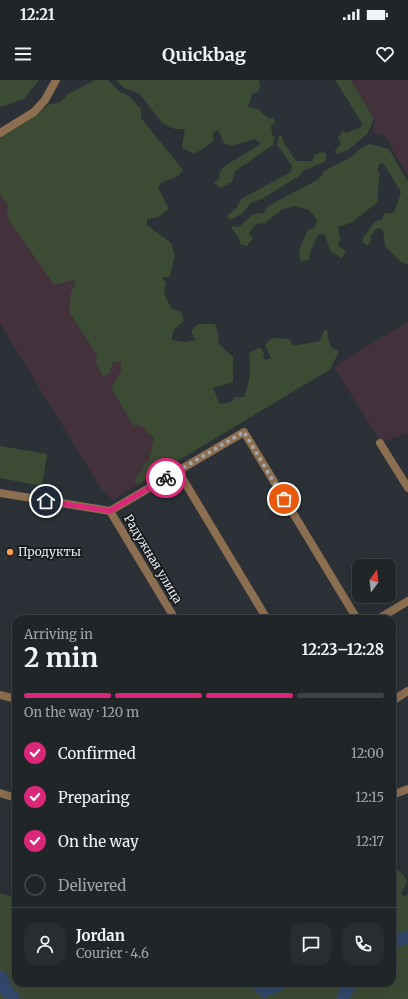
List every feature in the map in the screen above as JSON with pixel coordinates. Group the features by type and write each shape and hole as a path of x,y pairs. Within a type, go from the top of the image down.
{"street":[{"path":"0,133 34,112 45,100 56,80"},
{"path":"0,493 110,511 244,432 355,615"},
{"path":"380,443 408,488"},
{"path":"178,471 265,615"},
{"name":"Радужная улица","path":"110,511 173,615"},
{"path":"385,615 408,601"},
{"path":"396,698 408,691"},
{"path":"0,695 12,698"},
{"path":"396,794 408,789"},
{"path":"0,793 12,797"}],"shaded area":[{"path":"351,80 408,80 408,176 384,135 372,132 375,121"},
{"path":"0,194 8,206 74,279 75,284 71,292 69,312 97,355 96,362 121,361 121,371 141,426 154,438 149,461 145,463 142,472 135,482 139,484 113,500 102,490 0,323"},
{"path":"408,322 408,433 381,442 334,367"}],"green space":[{"path":"0,80 39,80 24,99 0,107"},
{"path":"95,80 108,80 119,91 129,96 141,109 141,118 183,170 178,176 161,183 158,188 169,209 158,217 147,219 147,225 171,243 175,255 170,276 162,278 166,283 164,294 172,309 181,312 184,321 173,330 172,340 185,342 195,340 191,331 198,324 215,324 219,336 218,343 233,357 233,382 213,388 220,404 231,402 235,397 244,397 250,375 249,353 260,347 264,353 263,357 265,360 271,358 265,345 272,338 289,339 293,346 320,341 324,330 327,330 331,347 339,352 331,369 139,484 135,482 138,473 142,472 145,463 149,461 154,438 141,426 133,425 111,388 121,371 121,361 113,362 109,374 103,376 96,362 97,355 69,312 71,292 75,284 74,280 54,285 7,217 8,206 0,194 0,138 29,120 50,104 59,103 68,94"},
{"path":"116,80 259,80 259,91 252,94 248,107 258,109 267,117 274,119 275,123 271,126 272,134 275,138 273,145 235,171 232,182 220,188 214,183 220,178 219,174 223,167 261,144 255,139 231,146 224,143 218,130 213,133 213,141 194,154 182,148 185,129 175,129 162,123 140,94 124,88"},
{"path":"335,80 351,80 374,119 367,134 347,151 336,154 335,150 341,145 338,138 342,131 347,133 361,127 362,123"},
{"path":"279,136 282,136 284,143 296,161 313,161 314,155 321,152 326,153 326,161 303,171 299,176 262,199 251,203 242,214 230,220 227,216 237,207 241,199 291,172 292,166 277,145"},
{"path":"369,144 389,149 408,182 408,265 401,262 385,246 383,230 377,228 370,237 371,242 367,245 362,242 363,238 375,221 382,220 385,213 394,213 401,192 384,164 380,163 377,170 380,174 378,202 351,223 338,227 340,240 338,246 346,251 342,258 330,251 325,234 318,235 308,260 301,261 299,253 301,245 309,229 315,228 317,220 309,210 295,206 283,209 265,223 256,224 249,233 253,238 247,246 240,244 239,237 231,228 232,226 239,227 253,214 264,213 268,206 319,179 324,171 353,156 357,151"},
{"path":"0,446 47,454 42,486 0,478"},
{"path":"396,869 404,876 407,882 401,894 404,897 408,894 408,999 0,999 0,893 12,897 12,987 396,987"}],"water":[{"path":"253,987 286,987 266,997 259,995"}],"waterway":[{"path":"396,940 408,937"},
{"path":"0,977 3,980 7,991 14,999"},
{"path":"343,999 349,987"}],"way so far":[{"path":"166,478 244,432 284,499"}],"place":[{"name":"Продукты","path":"10,552"}],"route":[{"path":"46,501 110,511 166,478"}]}
